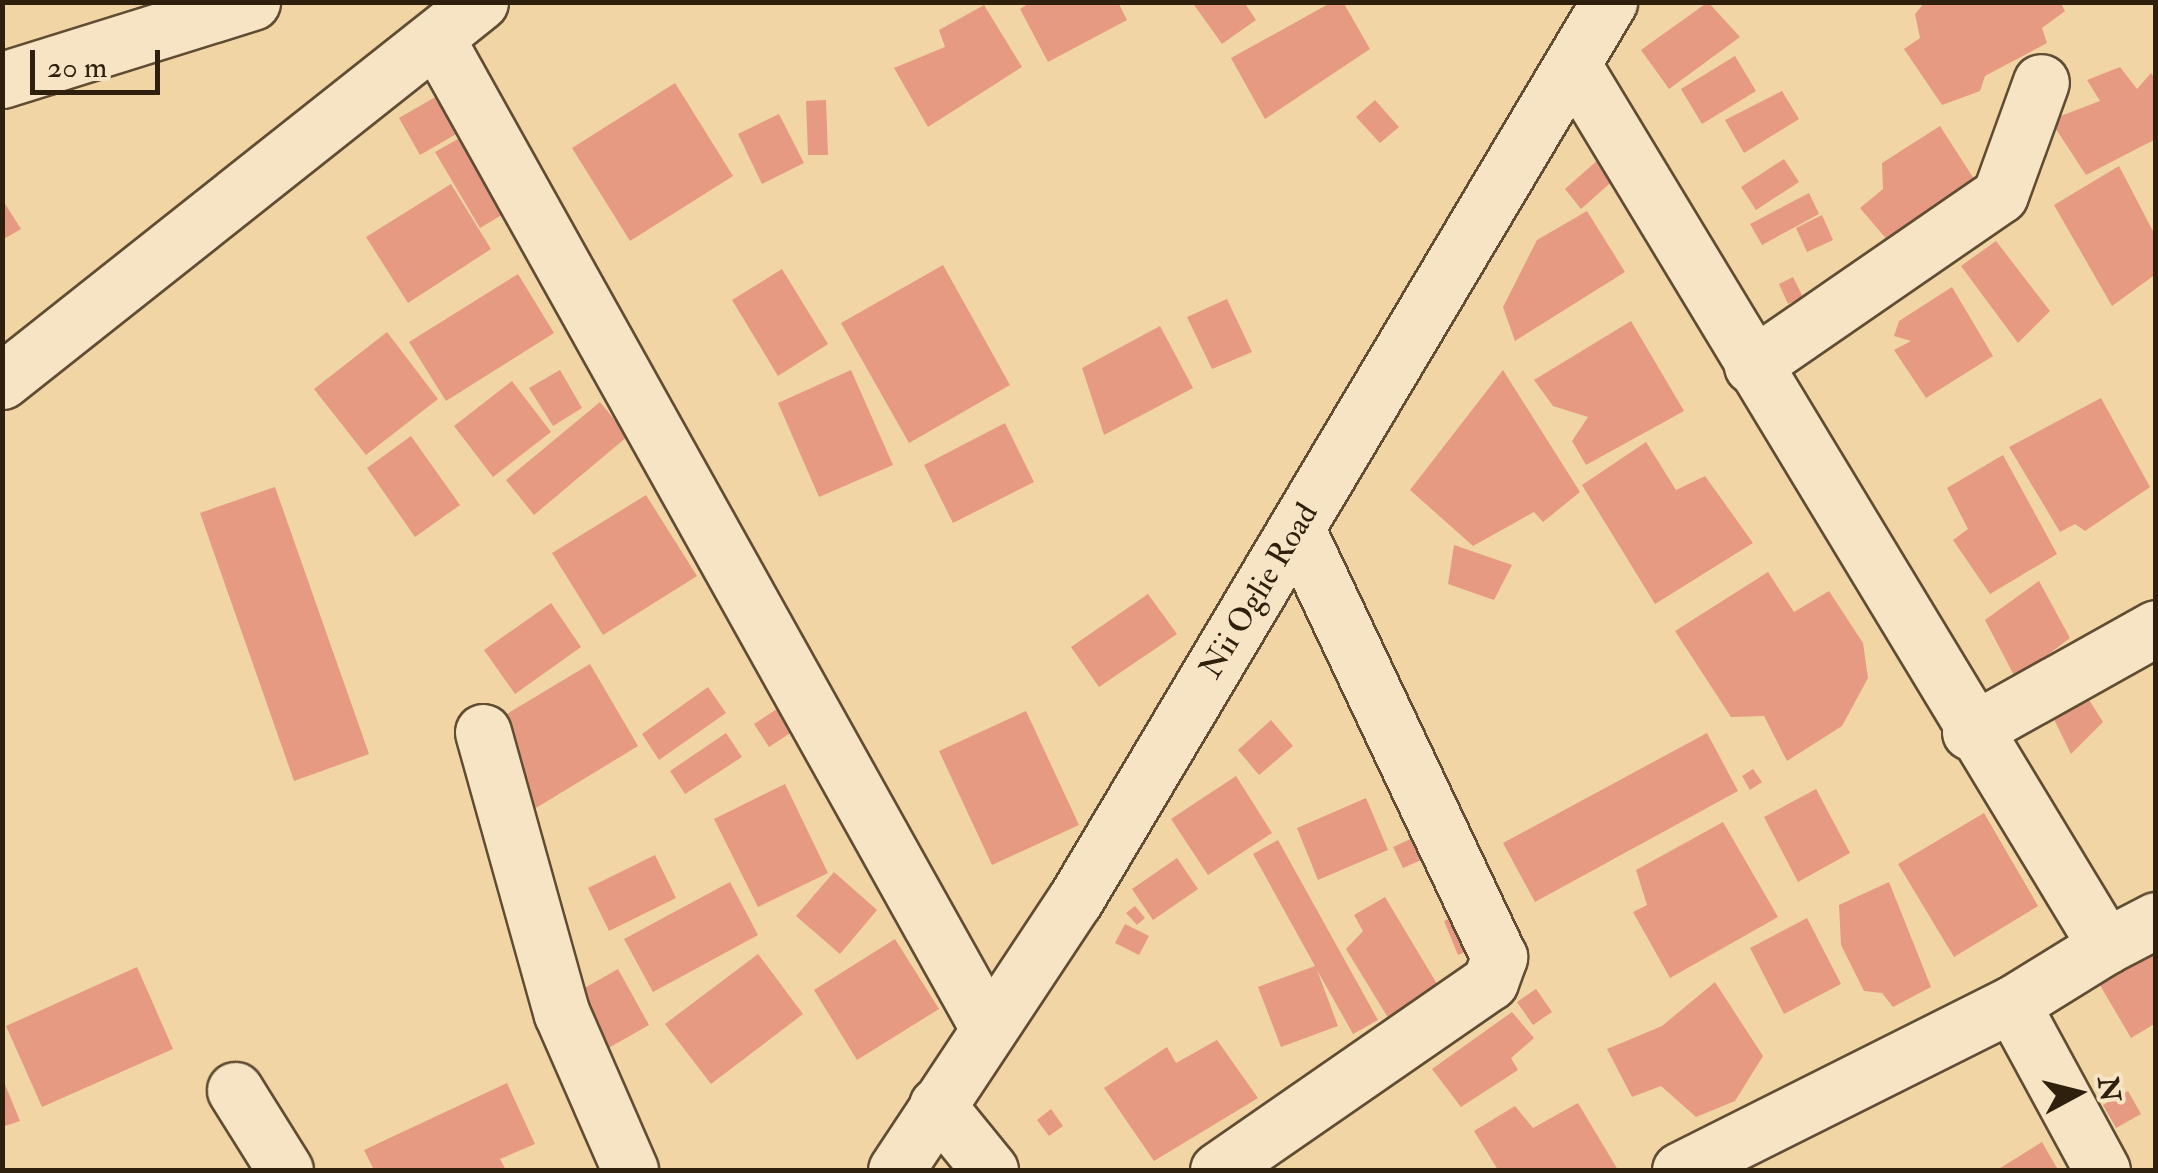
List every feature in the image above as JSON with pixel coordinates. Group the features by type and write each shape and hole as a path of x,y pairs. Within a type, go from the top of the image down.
{"street":[{"path":"2,80 252,2"},
{"path":"2,380 480,2"},
{"name":"Nii Oglie Road","path":"896,1170 986,1024 1076,900 1609,2"},
{"path":"436,38 986,1024"},
{"path":"1573,66 1970,732 2106,946"},
{"path":"1752,366 2000,194 2041,82"},
{"path":"1218,1170 1490,982 1499,956 1298,530"},
{"path":"1970,732 2156,628"},
{"path":"484,732 562,1014 630,1170"},
{"path":"1680,1170 2012,1004 2156,920"},
{"path":"2012,1004 2102,1170"},
{"path":"236,1090 284,1170"},
{"path":"937,1105 990,1170"}],"building":[{"path":"1031,2 1118,2 1127,20 1048,62 1020,9"},
{"path":"1192,2 1244,2 1256,20 1222,44"},
{"path":"1332,2 1343,2 1370,49 1265,119 1231,58"},
{"path":"1708,2 1740,37 1669,89 1641,50"},
{"path":"1925,2 2060,2 2065,11 2042,28 2047,43 1985,76 1980,91 1942,105 1904,49 1920,38 1915,14"},
{"path":"984,5 1022,67 928,127 894,68 945,47 939,30"},
{"path":"1735,56 1756,91 1702,124 1681,89"},
{"path":"2120,67 2137,89 2151,73 2156,81 2156,139 2086,175 2050,120 2100,101 2087,80"},
{"path":"675,83 733,176 630,241 572,148"},
{"path":"1782,91 1799,119 1744,153 1725,120"},
{"path":"437,96 458,133 420,155 399,118"},
{"path":"826,100 828,155 808,155 806,101"},
{"path":"1375,100 1399,127 1380,143 1356,117"},
{"path":"779,114 804,163 762,184 738,134"},
{"path":"1940,126 1976,182 1895,249 1860,208 1883,189 1882,163"},
{"path":"465,135 510,210 480,228 435,152"},
{"path":"1600,158 1617,177 1581,209 1565,189"},
{"path":"1784,159 1799,182 1756,210 1741,187"},
{"path":"2119,166 2156,237 2156,274 2112,306 2054,205"},
{"path":"451,184 491,249 408,303 366,237"},
{"path":"1809,193 1819,214 1762,245 1750,224"},
{"path":"2,199 21,229 2,240"},
{"path":"1587,211 1625,272 1515,341 1503,307 1537,240"},
{"path":"1822,215 1833,240 1807,252 1796,228"},
{"path":"1996,241 2050,311 2018,343 1961,266"},
{"path":"943,265 1010,385 909,443 841,323"},
{"path":"782,269 828,344 778,376 732,300"},
{"path":"518,274 554,333 446,401 409,342"},
{"path":"1793,277 1803,297 1788,304 1779,284"},
{"path":"1952,287 1993,356 1926,398 1894,350 1911,341 1894,336 1899,321"},
{"path":"1227,299 1252,352 1212,369 1187,317"},
{"path":"1631,321 1684,411 1586,465 1572,441 1588,417 1553,406 1534,380"},
{"path":"1160,326 1193,388 1104,435 1082,368"},
{"path":"387,332 438,399 366,455 314,389"},
{"path":"560,370 582,408 553,426 529,388"},
{"path":"851,370 893,465 819,497 778,403"},
{"path":"1503,370 1580,492 1543,522 1534,512 1473,546 1410,490"},
{"path":"512,381 551,432 493,477 454,426"},
{"path":"2101,398 2150,487 2085,531 2075,524 2060,532 2009,447"},
{"path":"600,402 628,436 534,515 506,480"},
{"path":"1005,423 1034,482 953,523 924,465"},
{"path":"411,436 460,505 415,537 367,468"},
{"path":"1646,442 1676,490 1705,476 1753,543 1655,604 1582,485"},
{"path":"2003,455 2057,554 1990,594 1953,540 1968,529 1947,488"},
{"path":"275,487 369,754 294,781 200,513"},
{"path":"646,495 697,576 603,635 552,553"},
{"path":"1454,545 1512,565 1494,600 1448,584"},
{"path":"1768,572 1794,612 1829,591 1863,643 1868,678 1842,726 1787,761 1764,716 1731,717 1675,631"},
{"path":"2039,581 2070,638 2016,679 1985,620"},
{"path":"1148,594 1177,634 1099,687 1071,647"},
{"path":"551,603 581,647 515,694 484,650"},
{"path":"590,664 638,746 531,811 482,729"},
{"path":"2079,684 2103,722 2071,754 2047,705"},
{"path":"708,687 726,713 659,760 642,734"},
{"path":"789,701 804,724 769,747 754,724"},
{"path":"1026,711 1079,825 992,865 939,751"},
{"path":"1271,720 1293,746 1259,775 1238,750"},
{"path":"726,733 742,757 685,794 670,771"},
{"path":"1707,733 1738,791 1535,902 1503,843"},
{"path":"1753,769 1762,782 1750,790 1742,776"},
{"path":"1236,776 1272,833 1208,875 1171,819"},
{"path":"785,784 828,873 758,907 714,819"},
{"path":"1816,789 1850,853 1798,882 1764,817"},
{"path":"1366,798 1388,850 1318,880 1297,828"},
{"path":"1984,813 2038,906 1954,957 1898,864"},
{"path":"1723,822 1778,917 1670,978 1633,912 1647,905 1636,870"},
{"path":"1443,824 1453,846 1403,868 1393,847"},
{"path":"1278,840 1378,1020 1353,1034 1317,970 1338,1026 1281,1047 1258,987 1315,966 1253,854"},
{"path":"655,855 676,898 609,931 588,888"},
{"path":"1177,858 1198,889 1153,920 1132,889"},
{"path":"834,872 877,910 840,954 796,916"},
{"path":"730,882 758,935 653,992 624,939"},
{"path":"1889,882 1931,987 1893,1007 1882,993 1864,991 1841,945 1839,905"},
{"path":"1385,897 1449,1004 1398,1034 1346,949 1363,931 1354,915"},
{"path":"1135,906 1145,918 1137,925 1126,913"},
{"path":"1472,908 1487,943 1458,955 1444,921"},
{"path":"1807,918 1841,984 1784,1014 1750,948"},
{"path":"1125,924 1149,936 1139,955 1115,943"},
{"path":"895,939 939,1009 857,1060 814,990"},
{"path":"2156,939 2156,1023 2131,1038 2094,975"},
{"path":"758,954 803,1014 711,1084 665,1024"},
{"path":"137,967 173,1049 42,1107 6,1026"},
{"path":"618,969 649,1025 591,1058 560,1002"},
{"path":"1715,982 1763,1056 1735,1101 1696,1117 1661,1086 1632,1097 1607,1049 1662,1026"},
{"path":"1536,989 1552,1012 1533,1025 1517,1002"},
{"path":"1512,1012 1534,1038 1511,1058 1518,1070 1461,1107 1432,1069"},
{"path":"1217,1040 1258,1098 1154,1161 1104,1088 1167,1047 1176,1063"},
{"path":"2,1077 20,1121 2,1127"},
{"path":"507,1083 535,1144 500,1159 506,1170 374,1170 364,1150"},
{"path":"2128,1091 2141,1114 2116,1128 2103,1105"},
{"path":"1578,1103 1618,1170 1498,1170 1474,1131 1515,1106 1533,1128"},
{"path":"1051,1109 1063,1126 1049,1136 1037,1120"},
{"path":"2042,1142 2058,1170 1997,1170"}]}
